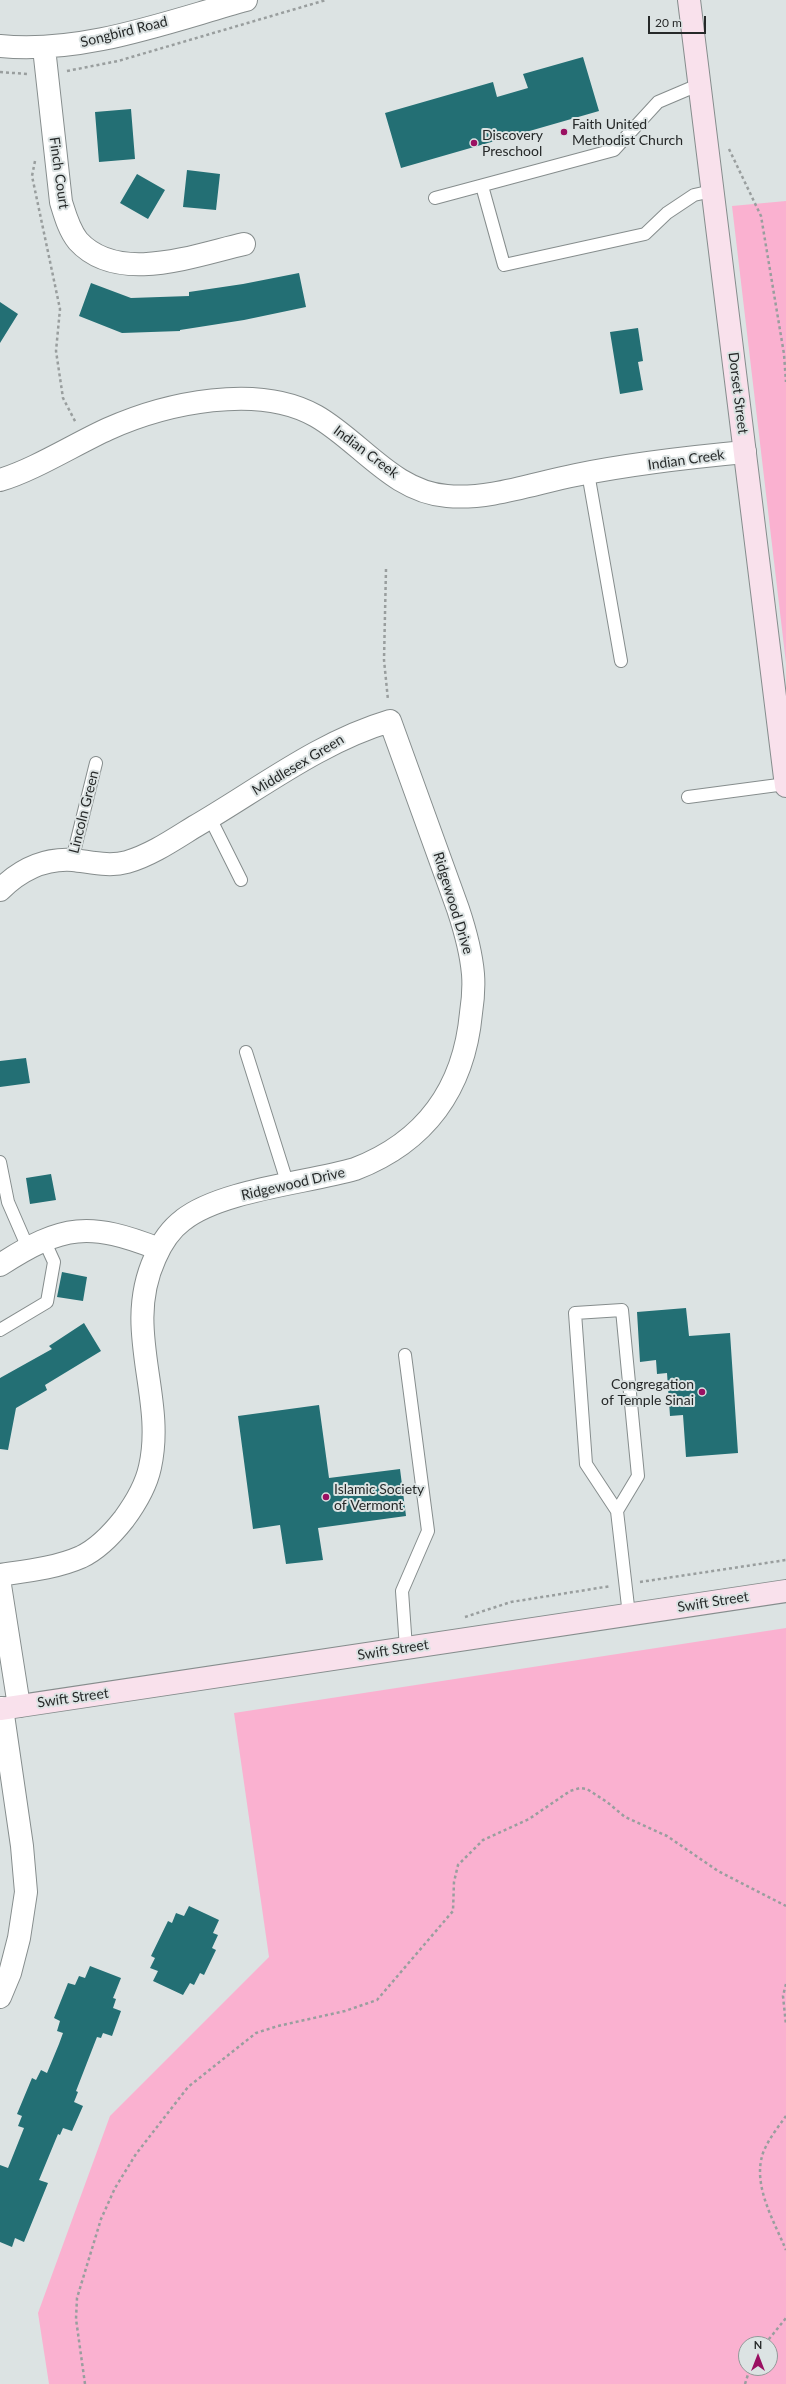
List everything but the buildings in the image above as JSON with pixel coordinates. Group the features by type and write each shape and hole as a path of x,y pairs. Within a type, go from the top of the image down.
{"street":[{"name":"Songbird Road","path":"0,46 44,48 102,39 246,0"},
{"name":"Dorset Street","path":"689,0 698,85 786,785"},
{"name":"Finch Court","path":"44,48 61,202 68,224 77,240 90,251 108,261 146,264 244,244"},
{"name":"Indian Creek","path":"0,480 136,418 183,406 220,400 255,400 287,406 315,415 390,474 416,487 443,496 484,494 588,473 745,452"},
{"name":"Middlesex Green","path":"0,890 29,867 44,862 72,860 114,864 127,862 154,851 331,744 352,733 390,721"},
{"name":"Ridgewood Drive","path":"0,1575 47,1567 83,1556 97,1548 121,1523 134,1506 144,1486 150,1468 153,1447 153,1420 141,1313 148,1273 159,1248 182,1220 198,1210 221,1201 355,1169 374,1162 404,1143 435,1113 448,1093 466,1048 470,1026 473,975 466,934 390,721"},
{"path":"0,1265 36,1244 74,1231 89,1229 126,1236 159,1248"},
{"path":"0,1585 7,1707 26,1892 19,1938 10,1973 0,1997"},
{"name":"Swift Street","path":"7,1707 786,1591"}],"lane":[{"path":"435,198 614,150 658,102 698,85"},
{"path":"482,186 504,265 645,234 667,213 694,195 712,191"},
{"path":"588,473 621,661"},
{"name":"Lincoln Green","path":"72,860 96,763"},
{"path":"688,797 786,785"},
{"path":"210,818 241,880"},
{"path":"246,1052 288,1185"},
{"path":"0,1162 8,1202 36,1244 54,1262 47,1302 0,1330"},
{"path":"617,1510 638,1476 622,1310 575,1314 586,1464 617,1510 629,1615"},
{"path":"405,1355 428,1531 402,1591 406,1648"}],"path":[{"path":"64,72 118,61 326,0"},
{"path":"0,72 32,74"},
{"path":"729,148 761,216 784,354 786,382"},
{"path":"36,154 32,176 48,262 60,309 56,351 62,398 85,440"},
{"path":"386,569 384,660 390,721"},
{"path":"85,2384 75,2308 101,2218 122,2176 188,2087 197,2078 256,2033 294,2022 345,2011 377,2000 453,1911 454,1882 458,1865 483,1840 529,1819 560,1796 580,1788 594,1793 625,1817 667,1836 718,1870 786,1906"},
{"path":"786,1984 783,1996 786,2025"},
{"path":"786,2116 763,2153 760,2176 766,2202 786,2250"},
{"path":"771,2336 786,2318"}],"shaded area":[{"path":"786,201 786,663 732,206"},
{"path":"786,1628 786,2384 49,2384 38,2313 110,2116 269,1957 234,1713"}],"place":[{"name":"Faith United Methodist Church","path":"564,132"},
{"name":"Discovery Preschool","path":"474,143"},
{"name":"Congregation of Temple Sinai","path":"702,1392"},
{"name":"Islamic Society of Vermont","path":"326,1497"}]}
